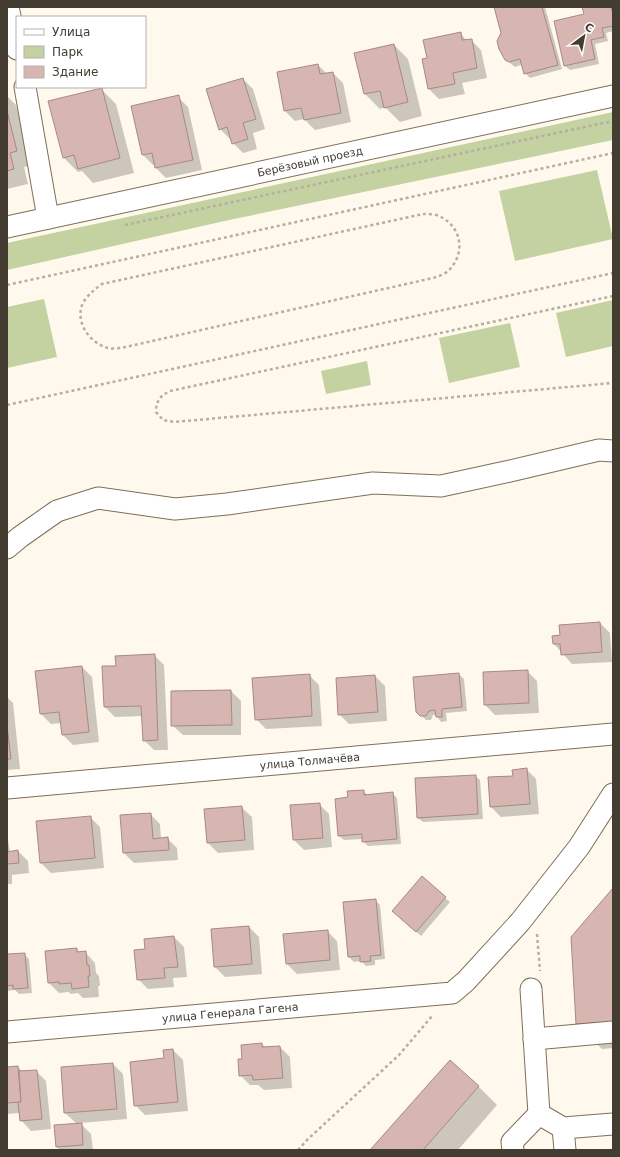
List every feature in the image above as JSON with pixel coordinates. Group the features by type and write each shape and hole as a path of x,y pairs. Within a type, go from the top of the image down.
{"street":[{"path":"8,7 16,44"},
{"path":"24,88 48,218"},
{"name":"Берёзовый проезд","path":"7,227 613,96"},
{"path":"7,548 57,511 98,498 175,509 227,504 372,483 441,486 510,472 599,450 613,451"},
{"name":"улица Толмачёва","path":"7,788 613,734"},
{"path":"452,993 466,981 520,922 579,847 613,794"},
{"path":"513,1150 512,1142 539,1114 534,1039 536,982"},
{"name":"улица Генерала Гагена","path":"7,1032 452,993"},
{"path":"534,1039 613,1032"},
{"path":"539,1114 563,1128 613,1124"},
{"path":"563,1128 565,1150"}],"path":[{"path":"124,225 613,121"},
{"path":"7,285 613,153"},
{"path":"423,214 440,216 450,223 458,235 460,248 457,260 449,271 433,278 121,348 108,348 94,341 86,332 80,318 83,303 92,292 102,284 423,214"},
{"path":"7,405 613,272"},
{"path":"613,296 170,391 162,396 156,403 156,412 163,420 174,422 613,383"},
{"path":"536,982 537,927"},
{"path":"298,1150 400,1055 452,993"}],"green space":[{"path":"613,112 613,140 229,220 7,270 7,243"},
{"path":"597,170 613,239 515,261 499,191"},
{"path":"44,299 57,357 7,368 7,307"},
{"path":"613,300 613,346 566,357 556,313"},
{"path":"510,323 520,367 449,383 439,338"},
{"path":"367,361 371,385 326,394 321,371"}],"building":[{"path":"494,7 542,7 558,65 524,74 520,59 509,62 505,60 499,49 497,41 501,33"},
{"path":"582,7 611,7 613,14 613,26 602,28 604,37 591,40 595,59 564,66 554,21 584,14"},
{"path":"461,32 462,40 472,39 477,68 453,73 455,84 428,89 422,59 427,58 423,40"},
{"path":"394,44 408,102 384,108 380,91 364,94 354,53"},
{"path":"318,64 320,74 333,72 341,113 304,120 301,108 284,111 277,72"},
{"path":"243,78 256,119 243,123 248,139 232,144 227,127 219,130 206,89"},
{"path":"102,88 120,158 78,169 74,155 63,158 48,101"},
{"path":"179,95 193,160 155,168 152,153 142,155 131,106"},
{"path":"7,111 17,151 10,153 14,169 7,171"},
{"path":"600,622 602,652 561,655 560,644 553,644 552,636 560,635 559,625"},
{"path":"155,654 158,740 143,741 141,706 104,707 102,666 116,666 115,656"},
{"path":"82,666 89,732 62,735 59,712 40,714 35,671"},
{"path":"528,670 529,703 484,705 483,672"},
{"path":"459,673 462,707 442,709 442,717 436,717 435,710 429,711 426,716 420,716 416,712 413,677"},
{"path":"310,674 312,716 255,720 252,678"},
{"path":"375,675 378,712 338,715 336,678"},
{"path":"231,690 232,725 171,726 171,691"},
{"path":"7,726 11,759 7,759"},
{"path":"527,768 530,804 490,807 488,777 513,776 512,770"},
{"path":"476,775 478,814 417,818 415,778"},
{"path":"364,790 364,795 393,792 397,839 362,842 362,834 338,836 335,799 348,797 347,791"},
{"path":"320,803 323,838 293,840 290,805"},
{"path":"242,806 245,840 207,843 204,809"},
{"path":"151,813 153,839 168,837 169,850 123,853 120,815"},
{"path":"91,816 95,858 40,863 36,821"},
{"path":"18,850 19,863 7,864 7,852"},
{"path":"422,876 446,897 416,932 392,911"},
{"path":"613,888 613,1022 576,1024 571,937"},
{"path":"376,899 381,955 370,956 371,961 360,962 360,956 348,957 343,902"},
{"path":"249,926 252,964 214,967 211,929"},
{"path":"328,930 330,960 286,964 283,934"},
{"path":"174,936 178,967 164,968 165,978 137,980 134,950 145,949 144,939"},
{"path":"77,948 77,952 86,951 87,965 89,965 90,976 88,976 89,987 72,989 71,983 48,983 45,951"},
{"path":"25,953 28,988 13,989 13,985 7,986 7,954"},
{"path":"262,1043 262,1047 280,1046 283,1078 253,1080 252,1075 239,1076 238,1059 242,1059 241,1045"},
{"path":"173,1049 178,1102 134,1106 130,1062 164,1058 163,1050"},
{"path":"450,1060 479,1086 423,1150 370,1150"},
{"path":"113,1063 117,1109 64,1113 61,1067"},
{"path":"18,1066 21,1102 7,1103 7,1067"},
{"path":"37,1070 42,1119 20,1121 18,1102 21,1102 19,1071"},
{"path":"82,1123 83,1145 56,1147 54,1125"}]}
